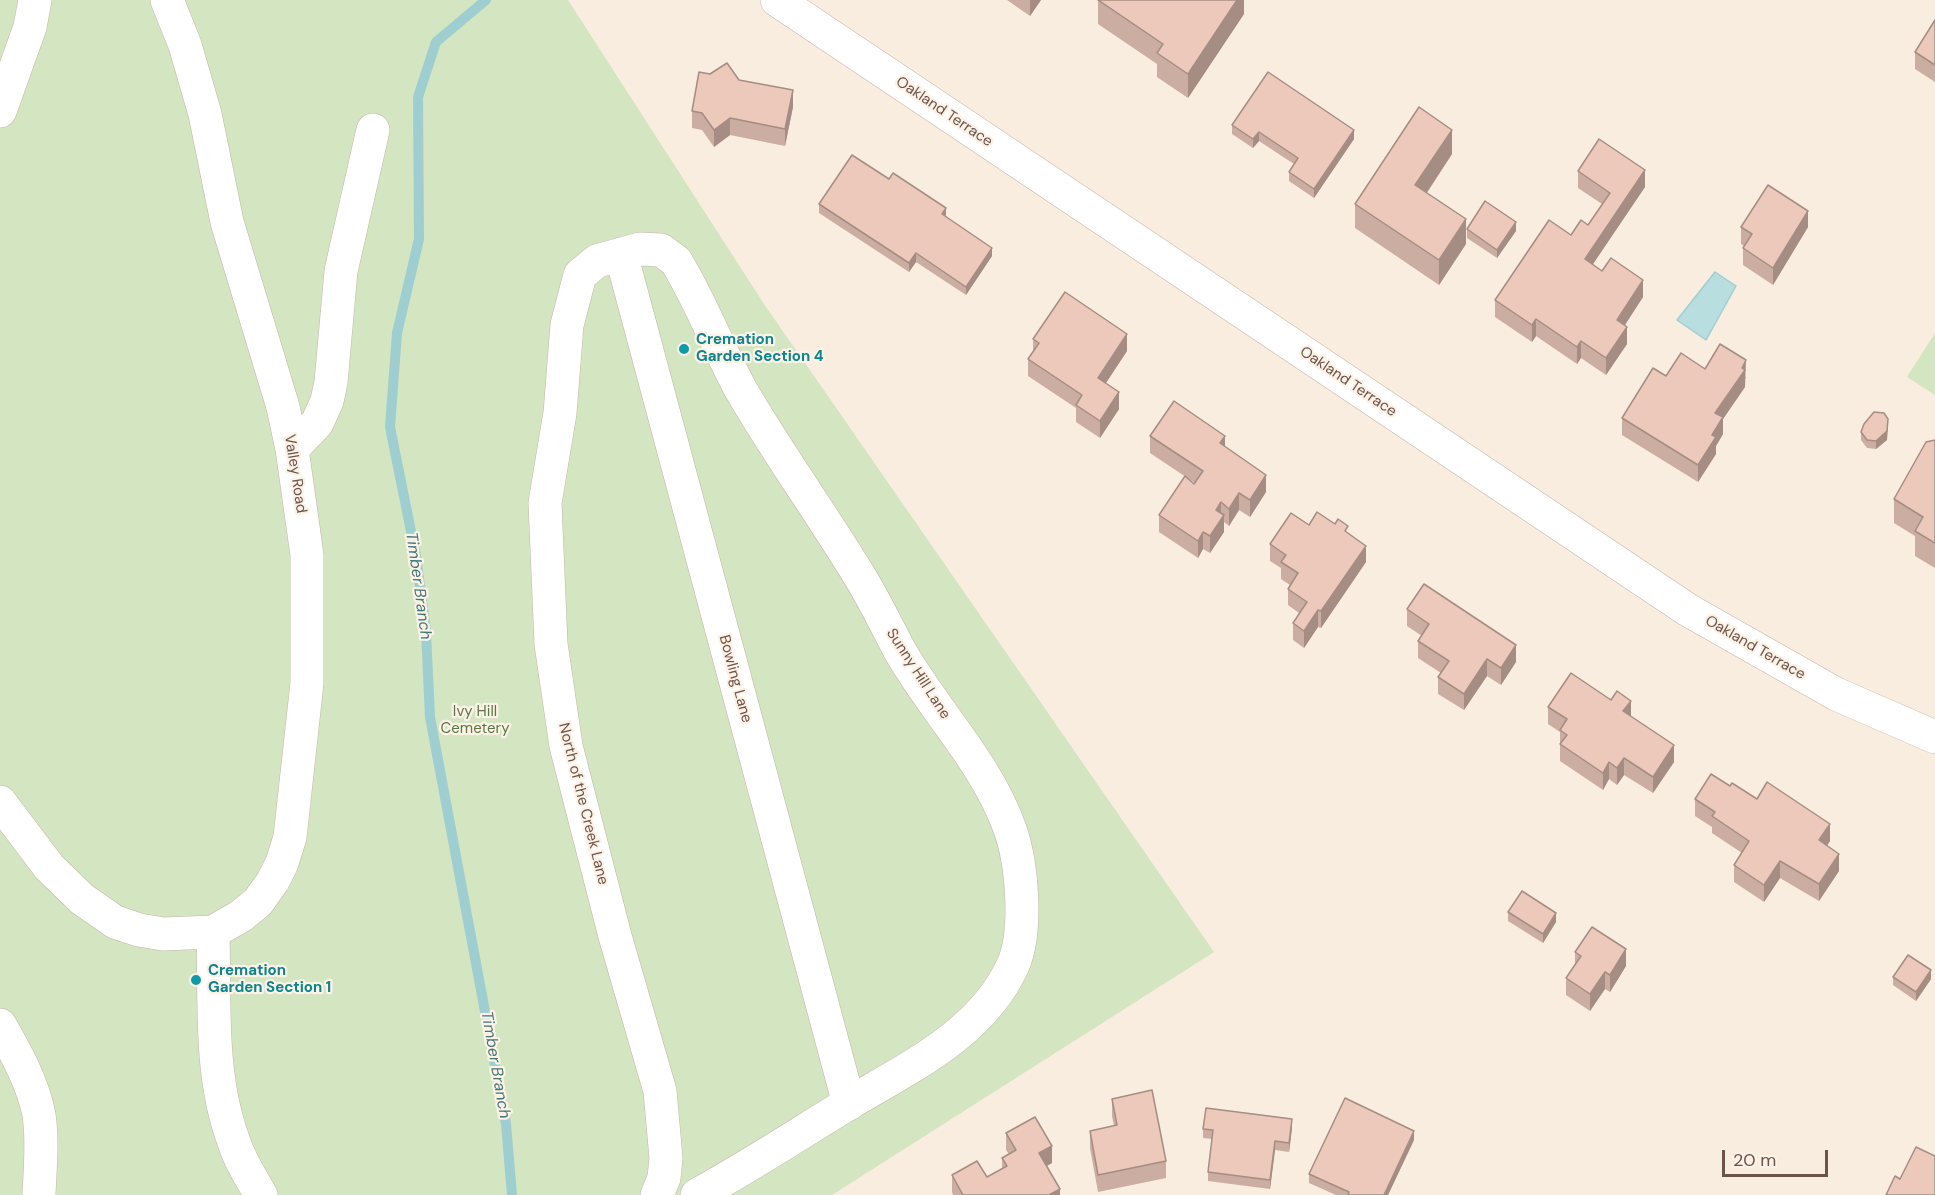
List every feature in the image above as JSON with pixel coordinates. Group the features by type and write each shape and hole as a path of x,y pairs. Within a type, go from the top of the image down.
{"street":[{"path":"0,111 30,27 35,0"},
{"name":"Valley Road","path":"167,0 182,39 205,114 227,222 283,407 292,449 307,555 307,684 290,837 279,870 266,892 241,916 213,932"},
{"name":"Oakland Terrace","path":"777,0 1689,610 1836,694 1935,737"},
{"path":"292,449 317,423 327,401 341,271 373,130"},
{"name":"Sunny Hill Lane","path":"621,254 654,249 668,253 676,261 740,388 770,440 858,573 902,653 991,786 1014,838 1023,910 1016,958 993,999 946,1043 902,1074 698,1195"},
{"name":"Bowling Lane","path":"621,254 849,1104"},
{"name":"North of the Creek Lane","path":"621,254 590,265 579,277 567,326 560,413 546,491 545,515 551,644 566,746 615,936 660,1091 666,1158 663,1178 657,1195"},
{"path":"0,802 60,879 82,899 110,919 127,926 163,934 213,932 216,1049 221,1098 234,1144 261,1195"},
{"path":"0,1026 29,1080 36,1105 40,1130 39,1195"}],"green space":[{"name":"Ivy Hill Cemetery","path":"0,0 568,0 764,304 1214,952 832,1195 0,1195"},
{"path":"1935,333 1935,395 1907,377"}],"water":[{"path":"1715,272 1736,286 1706,340 1677,320"}],"building":[{"path":"1098,0 1237,0 1188,74 1157,53 1163,44"},
{"path":"1935,20 1935,65 1915,52"},
{"path":"727,63 739,80 793,90 785,129 730,118 714,130 702,113 692,111 699,72 710,74"},
{"path":"1268,72 1354,130 1314,189 1289,172 1298,158 1259,132 1253,139 1232,125"},
{"path":"1419,107 1452,130 1415,185 1466,219 1439,260 1355,204"},
{"path":"1599,139 1645,170 1585,259 1602,271 1611,258 1643,280 1617,320 1627,327 1606,358 1581,341 1577,347 1536,319 1532,325 1495,300 1549,220 1571,235 1581,220 1588,225 1610,193 1578,171"},
{"path":"852,155 889,179 893,173 946,208 942,214 992,248 966,287 916,253 909,263 819,204"},
{"path":"1768,185 1808,211 1773,268 1743,248 1752,234 1741,227"},
{"path":"1485,201 1516,222 1497,250 1467,229"},
{"path":"1065,292 1127,334 1098,378 1119,392 1100,421 1076,405 1082,395 1028,359 1039,343 1033,339"},
{"path":"1720,344 1746,360 1742,368 1745,370 1715,413 1723,417 1712,435 1716,437 1698,465 1622,418 1653,368 1666,376 1681,353 1705,369"},
{"path":"1174,401 1225,436 1220,443 1266,475 1250,500 1239,493 1229,509 1221,502 1216,510 1224,515 1210,536 1203,532 1198,541 1159,515 1185,476 1194,484 1203,471 1150,436"},
{"path":"1874,412 1884,413 1888,419 1887,431 1876,441 1867,440 1861,432 1864,424"},
{"path":"1935,440 1935,543 1915,531 1923,517 1894,499 1926,442"},
{"path":"1317,512 1335,524 1338,519 1348,526 1345,531 1366,546 1321,611 1318,610 1304,631 1293,623 1307,602 1288,589 1298,573 1281,562 1286,555 1270,544 1291,513 1309,525"},
{"path":"1424,584 1516,645 1501,668 1487,659 1464,694 1438,677 1449,661 1418,641 1429,624 1407,609"},
{"path":"1571,673 1611,700 1617,691 1631,701 1623,711 1674,745 1653,777 1624,758 1617,768 1609,762 1603,773 1560,744 1567,735 1560,730 1567,719 1548,707"},
{"path":"1711,774 1730,786 1732,783 1757,799 1767,782 1830,824 1819,840 1839,854 1819,884 1780,861 1764,885 1734,865 1749,841 1712,816 1715,812 1695,799"},
{"path":"1522,891 1556,913 1543,934 1508,912"},
{"path":"1592,927 1626,949 1610,975 1605,972 1590,994 1566,978 1581,956 1575,952"},
{"path":"1908,955 1931,970 1916,992 1893,977"},
{"path":"1152,1090 1166,1161 1098,1175 1090,1131 1117,1125 1112,1099"},
{"path":"1345,1098 1414,1131 1384,1195 1348,1195 1349,1192 1309,1174"},
{"path":"1206,1108 1292,1119 1289,1143 1275,1141 1270,1180 1208,1172 1213,1130 1203,1129"},
{"path":"1035,1117 1052,1146 1039,1153 1060,1189 1049,1195 963,1195 952,1175 977,1161 987,1177 1007,1166 1002,1158 1016,1150 1006,1133"},
{"path":"1916,1147 1935,1156 1935,1195 1886,1195 1895,1176 1900,1179"}],"waterway":[{"name":"Timber Branch","path":"486,0 436,42 418,97 419,239 397,333 390,427 416,556 426,632 430,717 506,1124 512,1195"}],"place":[{"name":"Cremation Garden Section 4","path":"684,349"},
{"name":"Cremation Garden Section 1","path":"196,980"}]}
